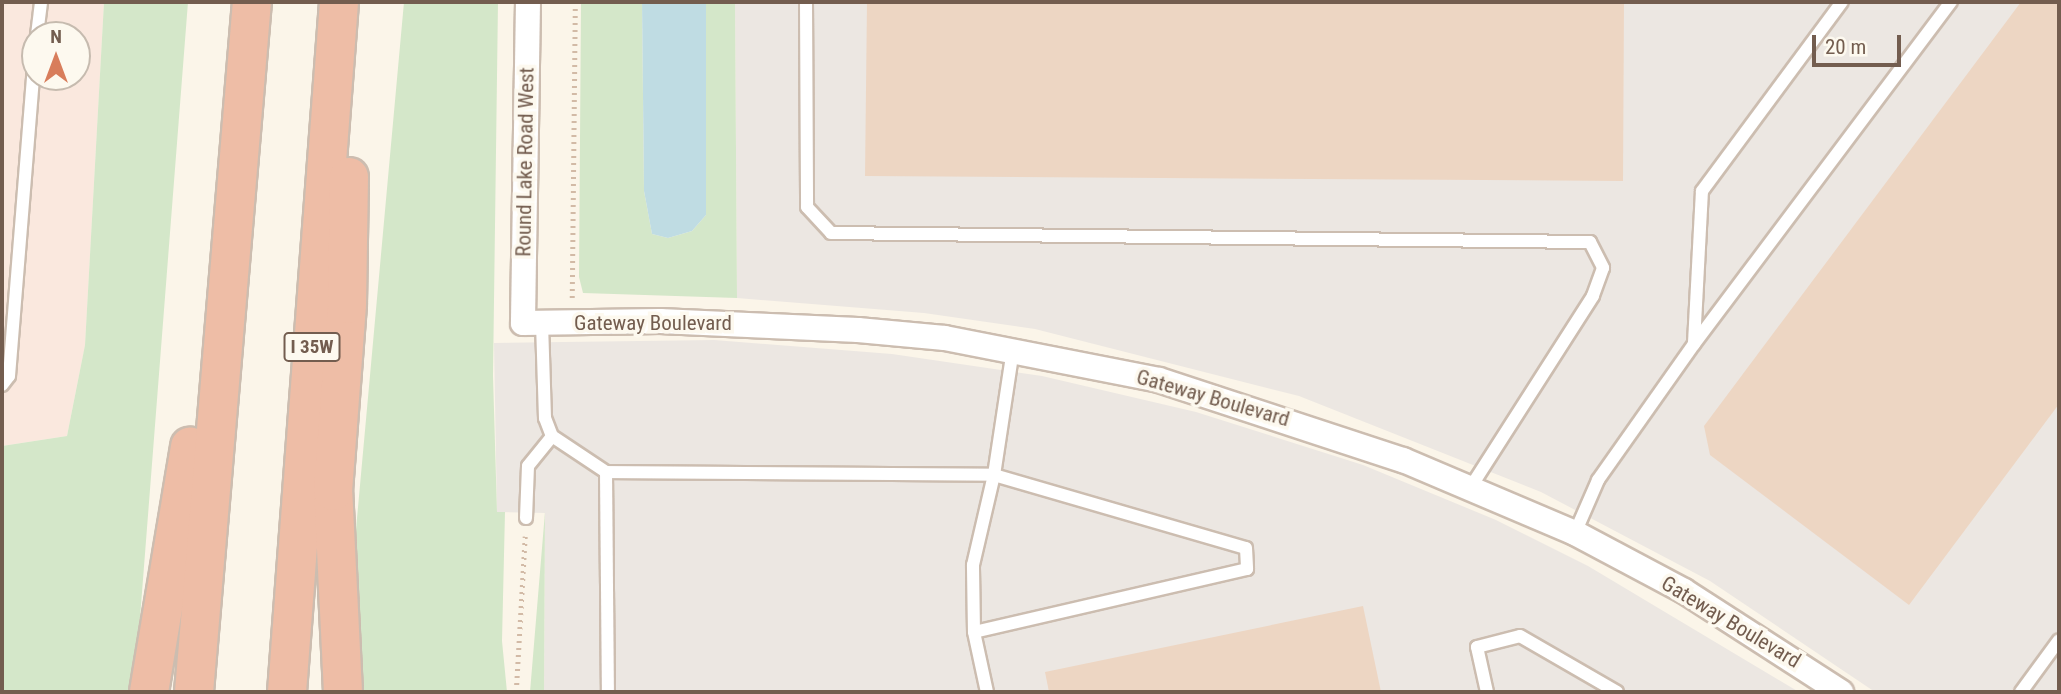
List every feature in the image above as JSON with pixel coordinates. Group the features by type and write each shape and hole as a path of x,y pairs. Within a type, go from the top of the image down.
{"highway":[{"name":"I 35W","path":"287,692 339,2"},
{"path":"343,692 333,491 348,304 352,2"},
{"path":"149,692 251,13"},
{"path":"194,692 251,13"}],"street":[{"name":"Round Lake Road West","path":"528,2 532,323"},
{"name":"Gateway Boulevard","path":"532,323 779,325 945,338 1159,380 1247,407 1470,488 1575,533 1684,591 1841,692"}],"lane":[{"path":"39,21 41,2"},
{"path":"806,2 807,207 831,233 1590,242 1603,268 1594,296 1470,488"},
{"path":"1694,344 1702,191 1842,2"},
{"path":"1575,533 1598,480 1694,344 1951,2"},
{"path":"2,385 9,376 32,91"},
{"path":"532,323 545,418 552,436 607,472 994,475 1246,548 1247,569 974,632"},
{"path":"987,692 974,632 973,565 994,475 1013,350"},
{"path":"526,518 528,466 552,436"},
{"path":"607,472 608,692"},
{"path":"1487,692 1478,647 1520,636 1617,692"},
{"path":"2021,692 2059,640"}],"path":[{"path":"572,323 575,2"},
{"path":"516,692 526,518"}],"shaded area":[{"path":"2,2 104,2 85,345 67,436 2,446"},
{"path":"735,2 2059,2 2059,692 1875,692 1710,581 1541,492 1299,396 1035,329 924,313 737,298"},
{"path":"714,340 892,354 1042,376 1196,412 1363,465 1496,520 1588,566 1799,692 544,692 545,513 497,512 494,343"}],"green space":[{"path":"104,2 188,2 135,682 133,692 2,692 2,446 67,436 85,345"},
{"path":"404,2 498,2 493,376 497,512 505,512 502,641 507,692 358,692 351,584"},
{"path":"581,2 642,2 644,191 652,234 668,238 692,231 706,215 706,2 735,2 737,298 583,293 579,277"},
{"path":"545,512 544,692 530,692"}],"water":[{"path":"642,2 706,2 706,215 692,231 668,238 652,234 644,191"}],"building":[{"path":"867,2 1624,2 1623,181 865,176"},
{"path":"2021,2 2059,2 2059,404 1909,605 1710,455 1704,426"},
{"path":"1363,606 1381,692 1049,692 1045,672"}]}
